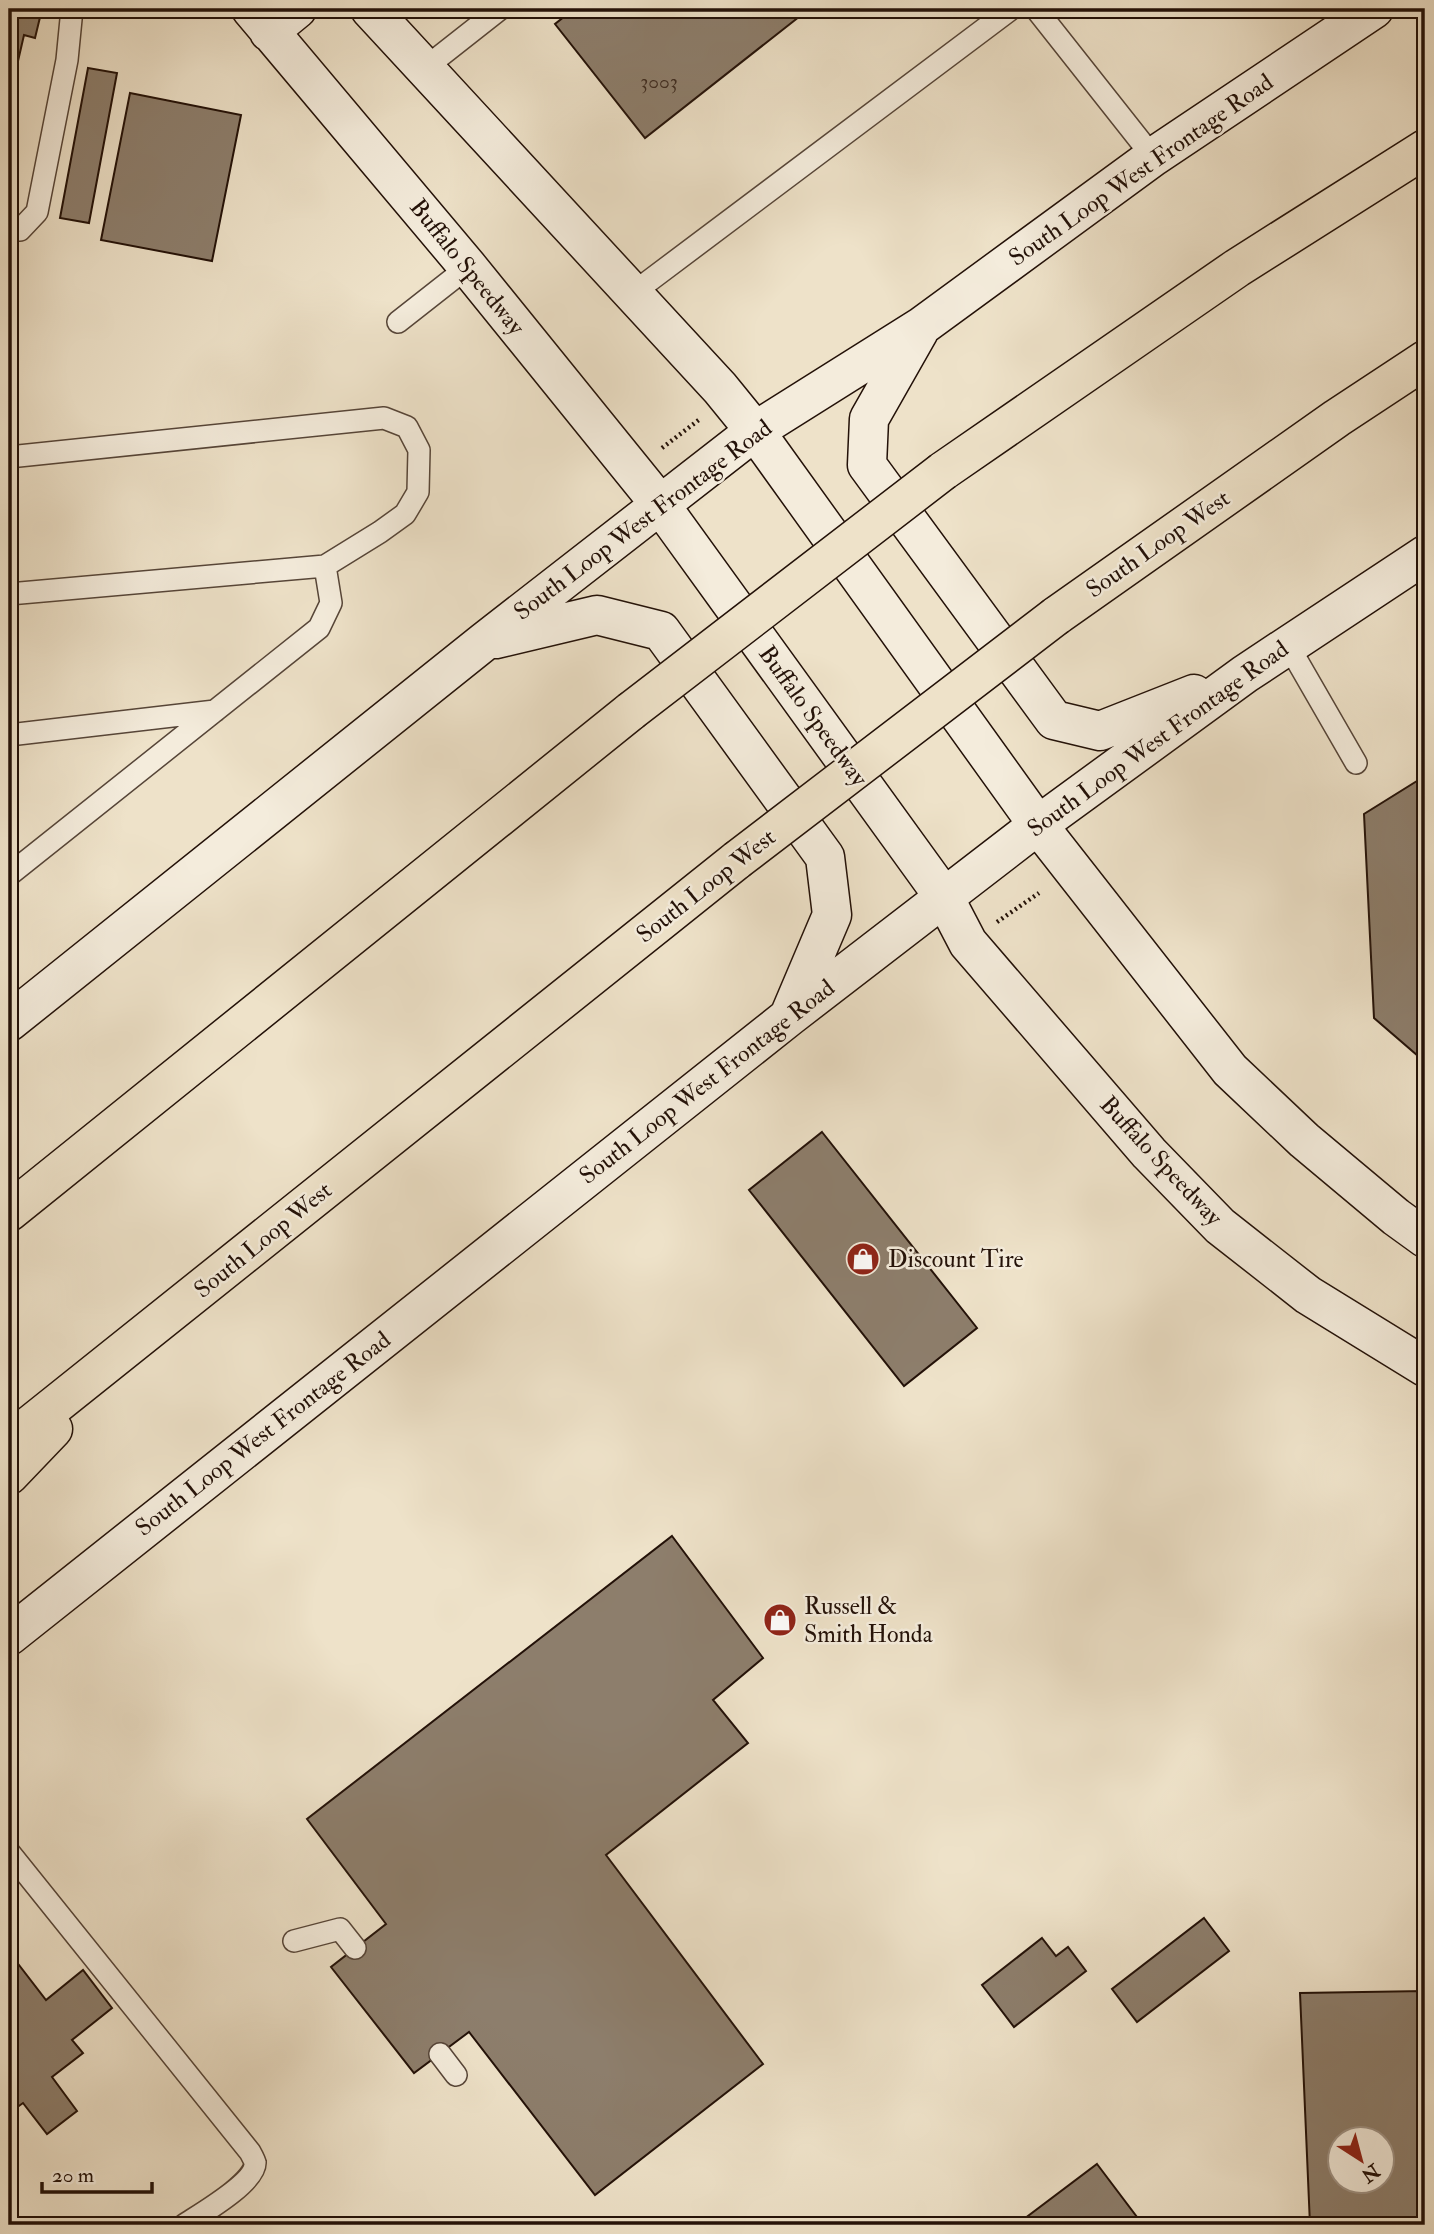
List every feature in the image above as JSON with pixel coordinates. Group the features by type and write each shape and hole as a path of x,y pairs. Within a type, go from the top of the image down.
{"highway":[{"path":"9,1212 631,710 943,471 1237,268 1425,149"},
{"name":"South Loop West","path":"9,1442 737,860 1056,616 1337,418 1425,360"},
{"path":"9,1201 108,1132"},
{"path":"9,1475 138,1340"}],"main road":[{"path":"370,9 720,388 755,431 1038,825 1230,1070 1304,1140 1425,1238"},
{"name":"South Loop West Frontage Road","path":"9,1022 659,503 755,431 922,326 1153,157 1362,12"},
{"name":"Buffalo Speedway","path":"272,17 353,128 659,503 944,897 968,943 1149,1153 1220,1226 1308,1295 1425,1367"},
{"path":"922,326 869,419 867,465 1054,720 1100,731 1245,674"},
{"name":"South Loop West Frontage Road","path":"9,1636 790,1016 1038,825 1245,674 1425,555"},
{"path":"485,641 597,615 661,631 825,857 832,915 790,1016"}],"lane":[{"path":"9,230 20,230 37,212 68,60 72,9"},
{"path":"425,68 500,9"},
{"path":"633,293 1011,9"},
{"path":"1036,9 1153,157"},
{"path":"398,322 468,267"},
{"path":"9,457 384,418 407,427 419,450 418,492 405,513 326,566 9,594"},
{"path":"9,875 319,628 331,603 326,566"},
{"path":"1288,646 1356,763"},
{"path":"9,735 215,711"},
{"path":"9,1852 250,2152 255,2162 253,2171 242,2185 191,2223"},
{"path":"294,1941 340,1929 355,1948"},
{"path":"440,2054 456,2075"}],"path":[{"path":"659,450 701,418"},
{"path":"996,923 1039,893"}],"building":[{"path":"9,9 42,9 35,38 24,35 9,100"},
{"path":"574,9 809,9 645,138 555,24"},
{"path":"88,68 117,73 89,223 60,218"},
{"path":"130,93 241,115 212,261 101,240"},
{"path":"1425,776 1425,1062 1374,1018 1364,814"},
{"name":"Discount Tire","path":"822,1132 977,1328 904,1386 749,1190"},
{"path":"672,1536 763,1658 713,1700 748,1743 606,1855 763,2064 595,2195 469,2032 414,2073 331,1967 386,1924 307,1819"},
{"path":"1204,1918 1229,1951 1137,2022 1112,1989"},
{"path":"1042,1938 1056,1956 1068,1947 1086,1971 1014,2027 982,1985"},
{"path":"9,1952 46,2000 83,1970 112,2008 72,2040 83,2053 52,2077 77,2111 47,2134 23,2103 9,2113"},
{"path":"1425,1991 1425,2225 1310,2225 1300,1993"},
{"path":"1097,2164 1143,2225 1016,2225"}],"place":[{"name":"Discount Tire","path":"863,1259"},
{"name":"Russell & Smith Honda","path":"780,1620"}]}
